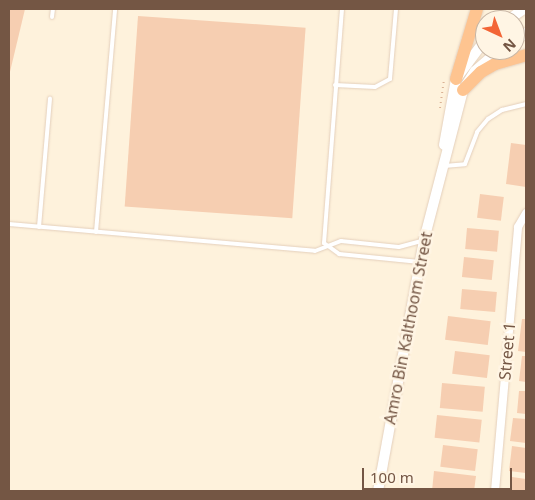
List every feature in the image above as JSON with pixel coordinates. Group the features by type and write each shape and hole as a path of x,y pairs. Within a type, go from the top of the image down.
{"highway":[{"path":"460,84 477,9"},
{"path":"460,84 494,64 526,55"}],"street":[{"name":"Amro Bin Kalthoom Street","path":"378,491 424,240 460,84 475,58"},
{"name":"Amro Bin Kalthoom Street","path":"460,84 488,60"},
{"name":"Street 1","path":"496,491 518,227 526,213"}],"lane":[{"path":"52,17 53,9"},
{"path":"96,232 115,9"},
{"path":"342,9 323,229 326,246 339,254 420,262"},
{"path":"335,85 375,87 390,79 396,9"},
{"path":"39,227 50,98"},
{"path":"442,166 465,164 477,132 488,119 502,110 526,104"},
{"path":"9,224 315,251 342,241 399,247 424,240"}],"building":[{"path":"9,9 25,9 9,76"},
{"path":"138,16 306,28 292,218 125,207"},
{"path":"511,143 526,145 526,187 506,184"},
{"path":"480,194 504,197 501,221 477,218"},
{"path":"467,228 499,231 497,252 465,249"},
{"path":"464,257 494,260 492,280 462,277"},
{"path":"462,289 497,292 495,312 460,309"},
{"path":"448,316 491,321 488,345 445,340"},
{"path":"522,319 526,319 526,352 518,351"},
{"path":"455,351 490,355 487,378 452,374"},
{"path":"522,356 526,356 526,382 519,381"},
{"path":"442,383 485,387 483,412 440,408"},
{"path":"519,391 526,391 526,414 517,413"},
{"path":"437,415 482,420 479,443 435,438"},
{"path":"513,418 526,419 526,443 510,441"},
{"path":"443,445 478,449 475,471 440,467"},
{"path":"512,446 526,448 526,473 509,471"},
{"path":"434,471 476,476 474,491 432,491"},
{"path":"512,477 526,479 526,491 510,491"}]}
